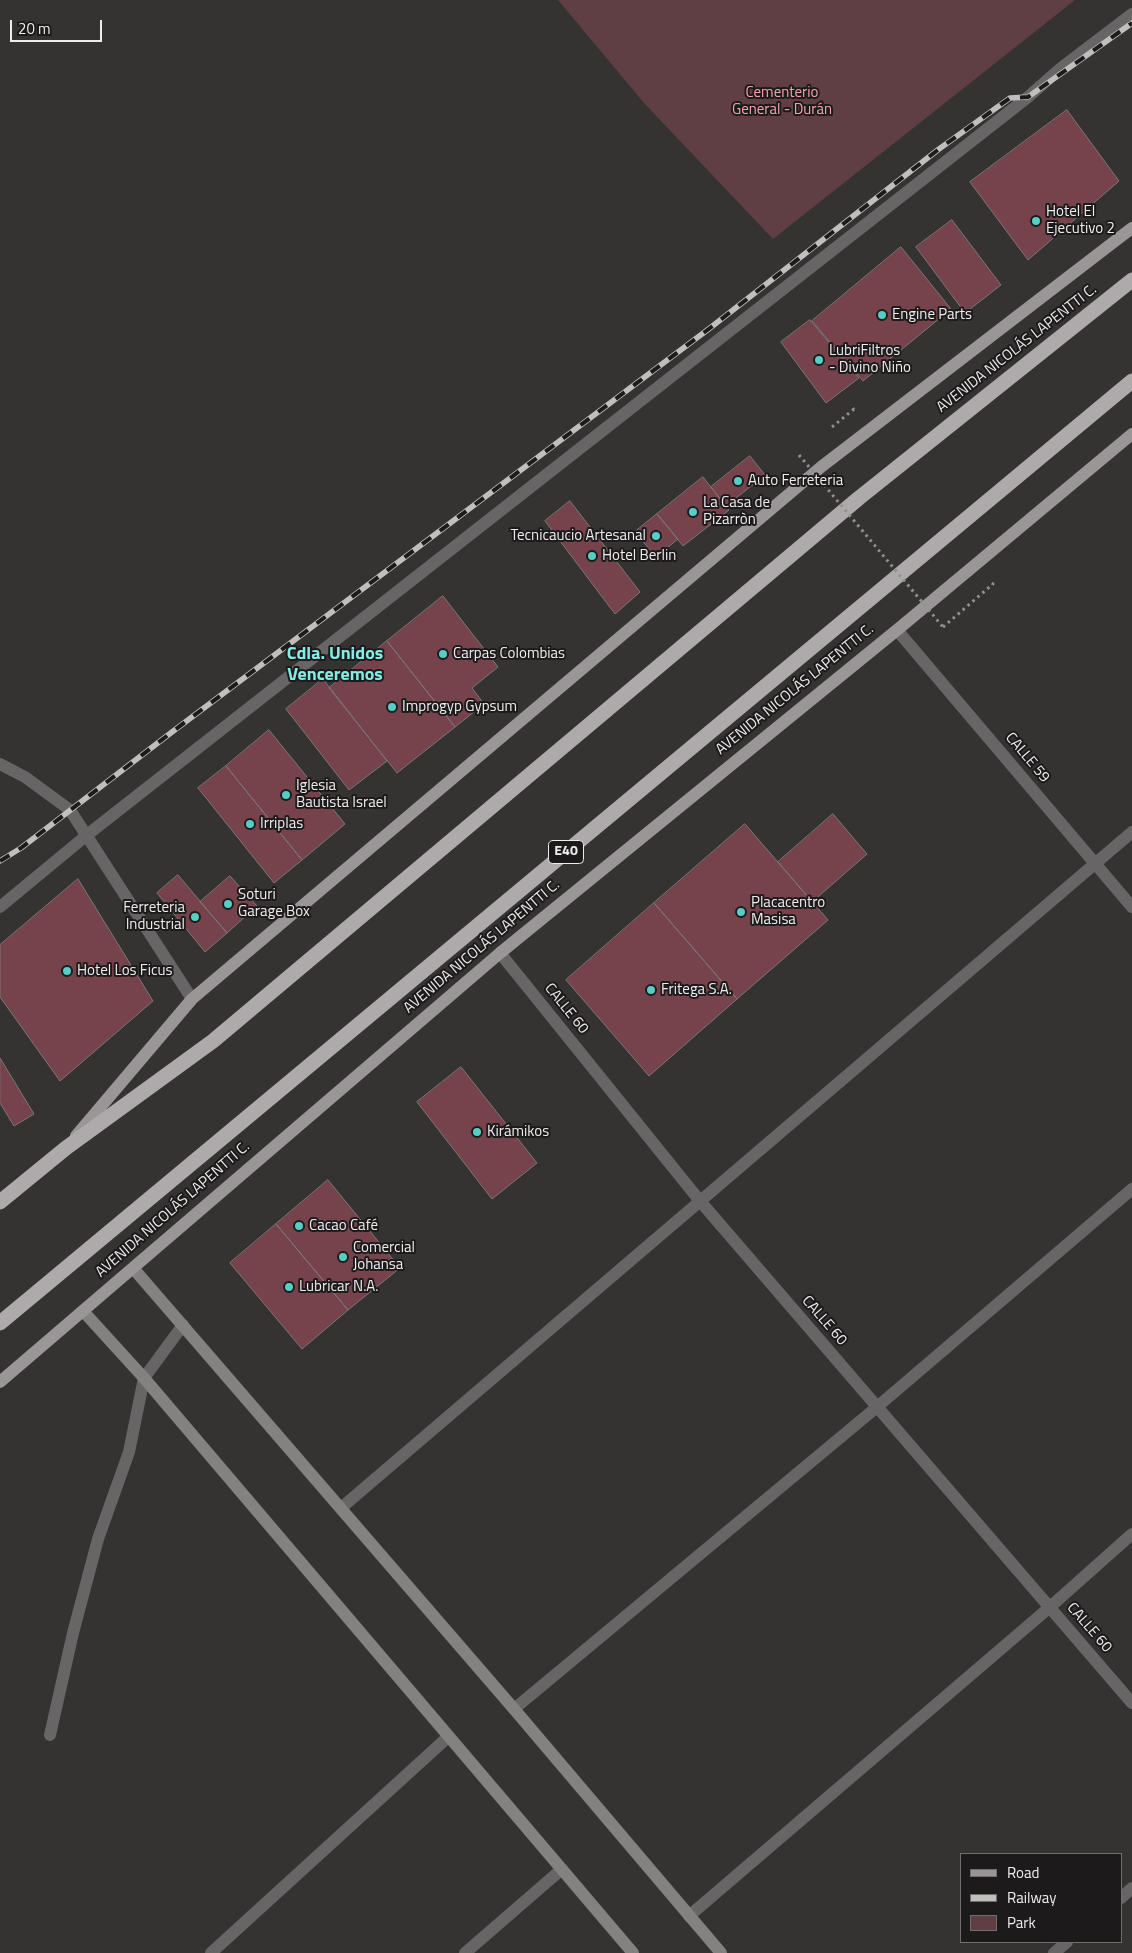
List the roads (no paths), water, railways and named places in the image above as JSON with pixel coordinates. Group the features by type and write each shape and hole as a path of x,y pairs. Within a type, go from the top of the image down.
{"highway":[{"name":"AVENIDA NICOLÁS LAPENTTI C.","path":"0,1202 66,1148 213,1041 859,498 1132,280"},
{"name":"AVENIDA NICOLÁS LAPENTTI C.","path":"0,1323 1132,381"}],"main road":[{"name":"AVENIDA NICOLÁS LAPENTTI C.","path":"66,1148 192,1000 822,467 1132,228"},
{"name":"AVENIDA NICOLÁS LAPENTTI C.","path":"0,1382 500,953 897,630 1132,434"}],"street":[{"path":"0,907 87,834 1132,14"},
{"name":"CALLE 59","path":"897,630 1132,907"},
{"path":"0,764 25,777 59,800 70,810 192,1000"},
{"path":"341,1508 1132,832"},
{"name":"CALLE 60","path":"500,953 700,1201 1132,1703"},
{"path":"514,1709 877,1407 1132,1189"},
{"path":"133,1268 514,1709 721,1953"},
{"path":"83,1310 144,1378 633,1953"},
{"path":"50,1735 73,1633 98,1539 129,1452 144,1378 183,1325"},
{"path":"689,1916 1050,1608 1132,1534"},
{"path":"211,1953 448,1737"},
{"path":"465,1953 562,1869"},
{"path":"1122,1897 1132,1888"},
{"path":"1054,1953 1066,1943"}],"railway":[{"path":"0,861 21,848 172,732 710,328 939,149 1010,98 1028,97 1132,23"}],"place":[{"name":"Hotel El Ejecutivo 2","path":"1036,221"},
{"name":"Engine Parts","path":"882,315"},
{"name":"LubriFiltros - Divino Niño","path":"819,360"},
{"name":"Auto Ferreteria","path":"738,481"},
{"name":"La Casa de Pizarròn","path":"693,512"},
{"name":"Tecnicaucio Artesanal","path":"656,536"},
{"name":"Hotel Berlin","path":"592,556"},
{"name":"Carpas Colombias","path":"443,654"},
{"name":"Improgyp Gypsum","path":"392,707"},
{"name":"Iglesia Bautista Israel","path":"286,795"},
{"name":"Irriplas","path":"250,824"},
{"name":"Soturi Garage Box","path":"228,904"},
{"name":"Placacentro Masisa","path":"741,912"},
{"name":"Ferreteria Industrial","path":"195,917"},
{"name":"Hotel Los Ficus","path":"67,971"},
{"name":"Fritega S.A.","path":"651,990"},
{"name":"Kirámikos","path":"477,1132"},
{"name":"Cacao Café","path":"299,1226"},
{"name":"Comercial Johansa","path":"343,1257"},
{"name":"Lubricar N.A.","path":"289,1287"}],"district":[{"name":"Cdla. Unidos Venceremos","path":"335,665"}],"park label":[{"name":"Cementerio General - Durán","path":"782,102"}]}
